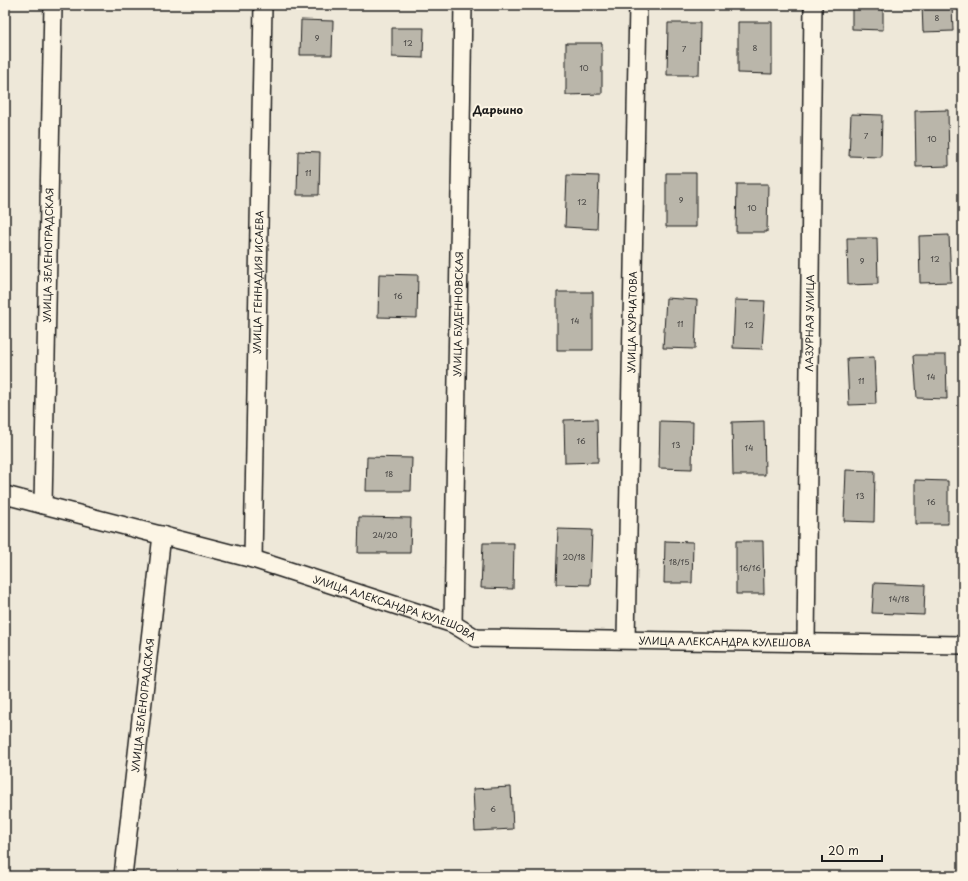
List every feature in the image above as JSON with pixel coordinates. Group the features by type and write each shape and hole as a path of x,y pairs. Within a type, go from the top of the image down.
{"street":[{"name":"УЛИЦА ЗЕЛЕНОГРАДСКАЯ","path":"43,505 53,5"},
{"name":"УЛИЦА ГЕННАДИЯ ИСАЕВА","path":"253,559 264,5"},
{"name":"УЛИЦА БУДЕННОВСКАЯ","path":"452,624 463,5"},
{"name":"УЛИЦА КУРЧАТОВА","path":"626,639 638,5"},
{"name":"ЛАЗУРНАЯ УЛИЦА","path":"806,642 813,5"},
{"name":"УЛИЦА АЛЕКСАНДРА КУЛЕШОВА","path":"5,495 253,559 452,624 476,638 963,645"},
{"name":"УЛИЦА ЗЕЛЕНОГРАДСКАЯ","path":"123,876 162,535"}],"building":[{"path":"356,5 356,6 332,6"},
{"path":"852,5 883,5 883,30 852,29"},
{"path":"922,5 952,5 953,31 923,32"},
{"path":"301,20 333,21 332,55 300,55"},
{"path":"738,22 772,22 772,74 738,73"},
{"path":"668,23 700,23 699,75 667,75"},
{"path":"392,28 424,28 423,58 392,57"},
{"path":"566,43 602,43 602,94 566,95"},
{"path":"948,110 949,166 916,167 915,111"},
{"path":"851,114 882,115 881,157 849,156"},
{"path":"298,151 320,152 319,195 297,195"},
{"path":"666,173 696,173 696,227 666,227"},
{"path":"567,175 599,176 597,229 565,227"},
{"path":"737,184 768,184 767,232 736,232"},
{"path":"949,235 951,282 920,283 919,236"},
{"path":"847,238 877,238 878,284 848,285"},
{"path":"379,274 418,275 417,318 378,317"},
{"path":"557,292 593,292 593,350 557,350"},
{"path":"666,298 697,300 695,349 663,348"},
{"path":"735,300 765,301 762,349 733,348"},
{"path":"914,355 946,355 947,399 917,398"},
{"path":"874,357 876,404 849,405 847,358"},
{"path":"597,419 598,462 565,463 564,420"},
{"path":"660,421 693,422 692,469 659,468"},
{"path":"764,421 765,475 733,475 732,422"},
{"path":"367,457 412,458 411,491 366,491"},
{"path":"846,470 875,471 874,522 844,521"},
{"path":"915,480 948,481 948,524 915,524"},
{"path":"359,517 411,518 410,553 358,553"},
{"path":"558,529 592,530 590,585 556,584"},
{"path":"665,541 693,542 692,583 664,583"},
{"path":"736,541 763,541 764,594 736,594"},
{"path":"483,543 514,543 513,589 481,588"},
{"path":"874,583 925,585 924,615 872,613"},
{"path":"511,787 513,829 475,831 473,789"}],"district":[{"name":"Дарьино","path":"498,110"}]}
